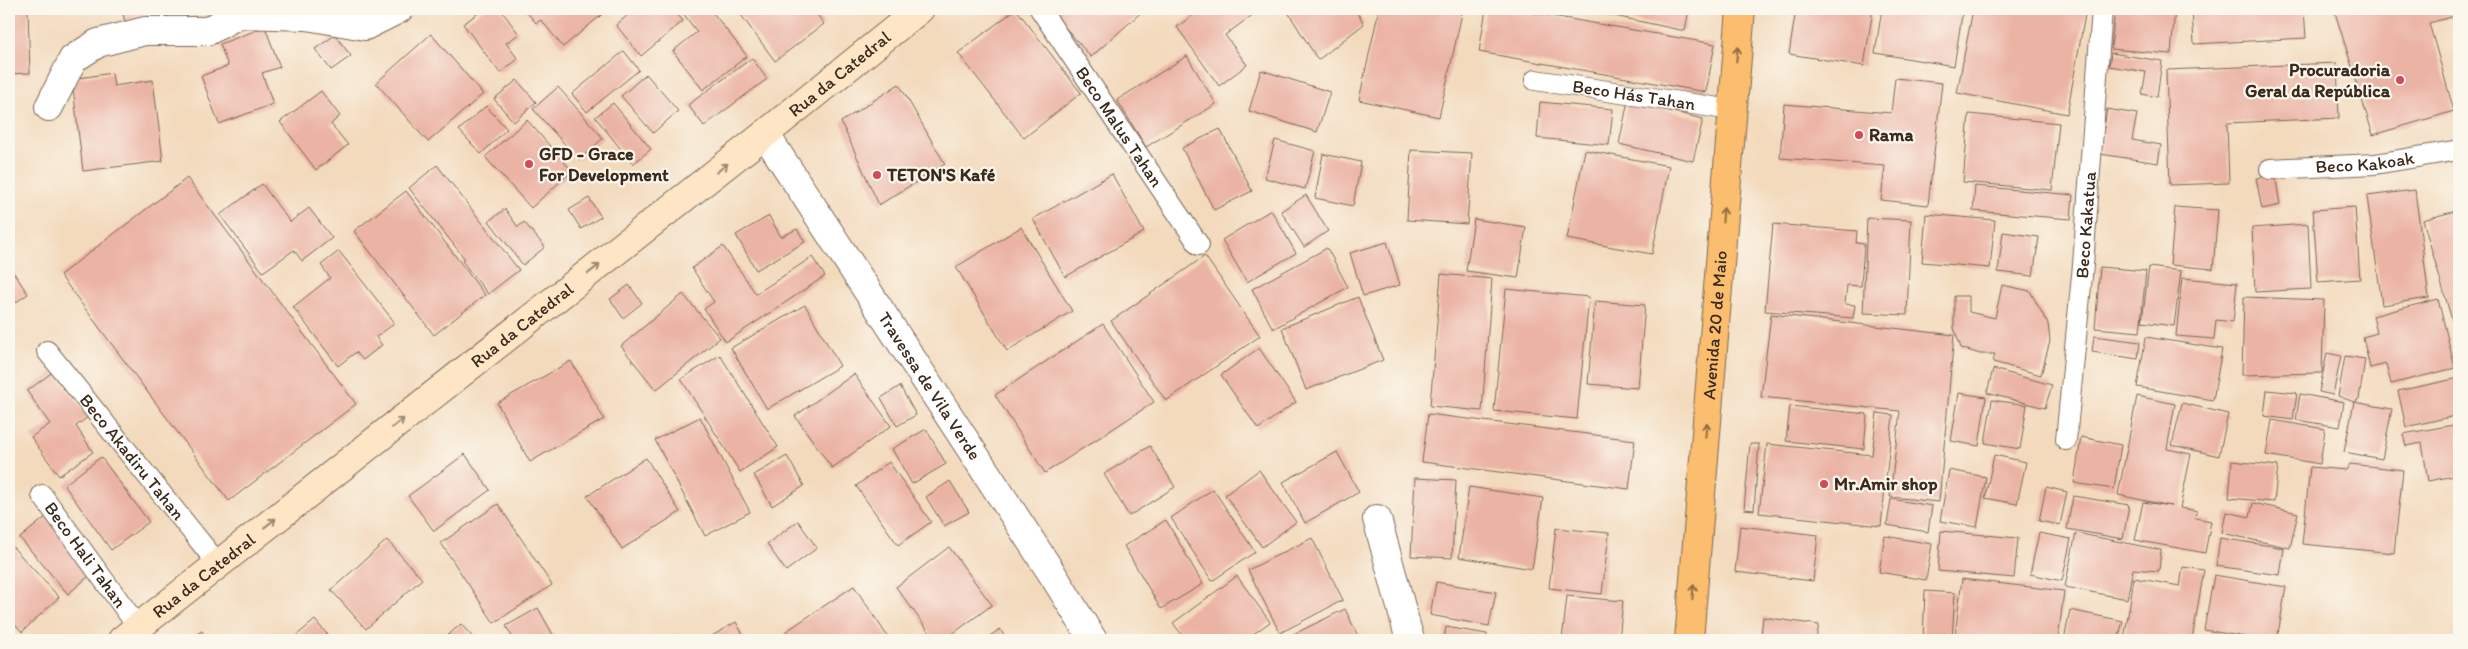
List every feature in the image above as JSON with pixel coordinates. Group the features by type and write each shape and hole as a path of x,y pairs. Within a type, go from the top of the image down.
{"main road":[{"name":"Rua da Catedral","path":"135,636 218,564 766,134 920,9"},
{"name":"Avenida 20 de Maio","path":"1689,640 1741,9"}],"street":[{"path":"49,108 73,60 98,43 145,31 208,31 239,14 307,16 365,26 399,9"},
{"name":"Travessa de Vila Verde","path":"766,134 1048,567 1093,640"},
{"path":"1378,518 1410,640"}],"lane":[{"name":"Beco Malus Tahan","path":"1040,9 1199,245"},
{"name":"Beco Kakatua","path":"2066,440 2083,264 2102,9"},
{"name":"Beco Hás Tahan","path":"1535,80 1732,110"},
{"name":"Beco Kakoak","path":"2270,169 2375,164 2459,150"},
{"name":"Beco Akadiru Tahan","path":"47,351 218,564"},
{"name":"Beco Hali Tahan","path":"42,496 135,636"}],"building":[{"path":"9,9 28,9 30,73 9,74"},
{"path":"122,9 166,9 170,24 127,33"},
{"path":"484,9 500,9 519,34 506,43 518,59 500,73 463,24"},
{"path":"524,9 604,9 606,11 563,47 541,20 536,23"},
{"path":"635,9 673,9 683,21 641,56 616,25"},
{"path":"680,9 710,9 747,56 703,90 673,51 697,32"},
{"path":"740,9 813,9 824,24 775,61 738,11"},
{"path":"1016,9 1081,93 1024,138 958,53"},
{"path":"1049,9 1145,9 1091,57"},
{"path":"1201,9 1261,9 1225,35 1247,65 1219,86 1177,27"},
{"path":"1286,9 1355,9 1364,24 1318,60"},
{"path":"1379,9 1463,9 1439,117 1359,100"},
{"path":"1486,9 1511,9 1715,44 1706,92 1479,52"},
{"path":"1582,9 1689,9 1685,31"},
{"path":"1796,9 1873,9 1864,66 1789,54"},
{"path":"1882,9 1963,9 1954,66 1875,53"},
{"path":"1973,9 2086,9 2067,114 1957,93"},
{"path":"2115,9 2175,9 2171,54 2111,49"},
{"path":"2192,9 2304,9 2306,38 2194,44"},
{"name":"Procuradoria Geral da República","path":"2334,9 2457,9 2459,15 2429,23 2454,111 2373,135"},
{"path":"265,27 280,67 262,73 273,104 219,124 201,76 228,66 220,44"},
{"path":"431,34 483,94 428,142 376,83"},
{"path":"335,35 351,56 331,70 315,49"},
{"path":"624,51 639,70 587,112 572,94"},
{"path":"2111,53 2162,61 2157,97 2142,94 2146,72 2109,66"},
{"path":"1187,56 1216,104 1146,147 1117,100"},
{"path":"752,58 767,79 704,126 688,105"},
{"path":"2337,63 2339,118 2227,123 2229,183 2170,185 2166,70"},
{"path":"1261,70 1330,92 1317,132 1249,111"},
{"path":"112,73 114,86 153,80 163,161 83,171 72,79"},
{"path":"646,74 678,111 653,133 621,96"},
{"name":"Rama","path":"1895,78 1942,83 1928,205 1881,200 1885,166 1780,158 1784,104 1891,113"},
{"path":"517,80 536,102 514,122 494,99"},
{"path":"899,84 945,164 879,205 841,122"},
{"path":"558,87 603,138 579,160 533,109"},
{"path":"321,91 340,116 331,124 348,145 316,170 280,122"},
{"path":"1628,101 1703,119 1693,161 1619,144"},
{"path":"1540,102 1613,109 1609,145 1537,138"},
{"path":"613,103 651,149 633,164 595,117"},
{"path":"486,106 507,129 481,154 459,130"},
{"path":"2107,109 2137,114 2132,140 2161,145 2158,163 2100,154"},
{"path":"1969,114 2059,123 2052,190 1963,182"},
{"name":"GFD - Grace For Development","path":"527,120 572,171 531,208 485,157"},
{"path":"1220,129 1252,191 1214,210 1182,148"},
{"path":"1275,140 1315,151 1305,189 1265,178"},
{"path":"1411,150 1472,153 1467,224 1407,220"},
{"path":"1585,150 1669,166 1652,254 1567,239"},
{"path":"1323,154 1361,162 1353,206 1315,198"},
{"path":"437,165 519,270 488,294 462,261 465,259 409,188"},
{"path":"1112,174 1144,232 1065,277 1033,219"},
{"path":"2275,175 2280,205 2262,209 2256,178"},
{"path":"187,178 356,404 229,501 60,275"},
{"path":"262,184 290,222 309,208 332,238 302,261 294,250 263,272 220,215"},
{"path":"1975,186 2073,195 2071,219 1973,211"},
{"path":"2415,190 2429,298 2382,305 2367,196"},
{"path":"406,191 485,295 434,335 354,231"},
{"path":"1306,195 1328,231 1304,247 1281,211"},
{"path":"589,198 601,217 581,229 569,210"},
{"path":"2175,207 2218,210 2213,269 2170,265"},
{"path":"2355,207 2360,279 2318,282 2313,210"},
{"path":"505,209 518,227 524,222 545,247 523,265 489,221"},
{"path":"1271,210 1296,253 1247,282 1222,240"},
{"path":"2459,210 2459,333 2456,334 2423,220"},
{"path":"1926,214 1995,220 1990,268 1922,262"},
{"path":"769,216 781,237 797,229 805,242 756,270 736,235"},
{"path":"1867,218 1911,220 1907,315 1863,313"},
{"path":"1474,219 1526,227 1518,278 1466,271"},
{"path":"1773,224 1857,231 1856,243 1864,244 1861,286 1847,285 1845,304 1855,305 1853,318 1765,311"},
{"path":"2308,224 2311,289 2255,292 2252,228"},
{"path":"1021,227 1072,311 1007,351 956,267"},
{"path":"2003,232 2039,237 2033,276 1998,272"},
{"path":"1387,242 1400,285 1363,296 1350,253"},
{"path":"723,246 756,294 812,257 825,276 726,342 704,309 714,302 692,268"},
{"path":"1327,248 1348,287 1273,329 1252,289"},
{"path":"339,251 395,323 376,337 382,345 363,360 356,352 338,366 293,307 330,278 321,265"},
{"path":"1205,256 1260,336 1166,401 1111,321"},
{"path":"9,266 28,294 9,307"},
{"path":"2100,267 2146,271 2140,332 2095,328"},
{"path":"2149,267 2181,271 2174,326 2142,322"},
{"path":"1441,274 1492,279 1482,411 1430,406"},
{"path":"2182,278 2237,283 2233,322 2216,320 2214,339 2176,336"},
{"path":"629,285 642,303 623,318 610,299"},
{"path":"2002,285 2030,291 2048,324 2050,341 2041,375 1993,362 1995,354 1980,354 1961,348 1954,328 1954,296 1969,296 1969,312 1995,318"},
{"path":"1506,289 1589,297 1577,419 1494,411"},
{"path":"683,294 720,338 656,390 621,346"},
{"path":"1358,297 1383,360 1306,390 1282,328"},
{"path":"2244,297 2324,300 2322,373 2242,375"},
{"path":"2438,299 2455,368 2391,384 2386,364 2370,368 2363,337 2377,333 2373,316"},
{"path":"1595,301 1645,305 1638,388 1588,384"},
{"path":"805,305 840,366 767,409 731,348"},
{"path":"1771,314 1954,335 1939,502 1890,497 1900,411 1761,397"},
{"path":"1103,324 1154,402 1045,473 995,395"},
{"path":"2094,336 2140,342 2138,359 2092,352"},
{"path":"2146,337 2222,349 2213,400 2137,387"},
{"path":"1259,348 1296,402 1258,429 1221,375"},
{"path":"2327,353 2341,356 2333,395 2319,392"},
{"path":"720,355 778,447 740,472 681,379"},
{"path":"2345,356 2365,359 2359,399 2354,402 2338,396"},
{"path":"571,361 604,419 530,462 497,403"},
{"path":"1993,369 2052,385 2045,408 1987,393"},
{"path":"54,371 88,417 76,426 93,452 59,476 31,437 50,424 27,391"},
{"path":"854,374 891,426 832,468 795,416"},
{"path":"2459,378 2459,415 2406,427 2398,391"},
{"path":"900,386 916,415 897,426 881,398"},
{"path":"2267,390 2297,393 2293,420 2264,416"},
{"path":"1959,393 1986,397 1979,446 1951,441"},
{"path":"2300,394 2344,402 2340,427 2296,420"},
{"path":"2137,396 2175,404 2167,449 2191,454 2180,508 2197,511 2195,518 2211,521 2205,553 2135,540 2143,502 2171,506 2118,495"},
{"path":"1992,400 2027,405 2020,449 1985,443"},
{"path":"2354,402 2392,409 2382,459 2344,452"},
{"path":"2182,403 2228,414 2219,456 2172,445"},
{"path":"1790,406 1867,414 1864,449 1786,441"},
{"name":"Mr.Amir shop","path":"1877,413 1893,415 1881,526 1759,513 1767,444 1872,455"},
{"path":"1428,414 1635,440 1629,489 1422,462"},
{"path":"700,417 750,512 705,536 655,440"},
{"path":"2272,420 2325,429 2320,464 2266,455"},
{"path":"2459,424 2459,475 2428,481 2422,443 2406,446 2403,434"},
{"path":"926,429 946,464 912,484 892,449"},
{"path":"2081,437 2121,445 2114,489 2074,483"},
{"path":"1750,444 1759,444 1754,510 1744,509"},
{"path":"1150,446 1175,487 1129,516 1104,474"},
{"path":"1337,452 1359,492 1305,523 1283,482"},
{"path":"465,454 490,490 434,531 408,496"},
{"path":"1994,455 2026,462 2017,504 1985,498"},
{"path":"787,456 804,486 772,506 754,475"},
{"path":"101,457 149,522 111,550 64,485"},
{"path":"646,458 680,512 622,549 587,496"},
{"path":"2232,461 2278,466 2274,502 2229,498"},
{"path":"889,462 931,522 898,545 856,486"},
{"path":"2350,464 2403,470 2394,553 2302,544 2310,467 2346,470"},
{"path":"1259,470 1296,522 1262,547 1225,495"},
{"path":"1949,470 1986,477 1977,527 1940,521"},
{"path":"1415,478 1456,480 1452,558 1411,556"},
{"path":"950,481 969,512 944,526 926,497"},
{"path":"1469,487 1543,498 1532,569 1459,557"},
{"path":"2046,487 2067,492 2060,525 2039,521"},
{"path":"1213,489 1255,552 1212,581 1171,518"},
{"path":"2073,496 2129,505 2123,539 2067,529"},
{"path":"1891,499 1932,506 1928,532 1887,525"},
{"path":"2253,503 2298,513 2290,548 2222,533 2226,512 2250,517"},
{"path":"498,504 552,585 494,623 441,543"},
{"path":"48,515 95,571 68,594 20,538"},
{"path":"1166,520 1203,584 1161,609 1124,546"},
{"path":"798,521 817,548 786,571 767,544"},
{"path":"1740,526 1818,535 1813,581 1735,572"},
{"path":"1556,528 1609,533 1602,594 1549,588"},
{"path":"1941,531 2018,538 2014,578 1938,571"},
{"path":"2039,533 2071,539 2062,581 2030,574"},
{"path":"2076,533 2161,550 2159,571 2133,569 2127,599 2065,587"},
{"path":"1885,536 1932,544 1926,580 1879,572"},
{"path":"1312,538 1343,600 1280,633 1248,570"},
{"path":"2220,538 2284,548 2280,575 2216,566"},
{"path":"387,540 422,579 366,629 331,590"},
{"path":"9,543 59,597 22,632 9,618"},
{"path":"949,547 992,605 944,640 935,640 896,587"},
{"path":"2183,567 2204,570 2192,640 2124,640 2134,578 2180,586"},
{"path":"2214,575 2286,587 2277,640 2263,640 2204,630"},
{"path":"1237,576 1270,622 1245,640 1186,640 1173,623"},
{"path":"1962,579 2064,591 2058,640 1990,640 1955,636"},
{"path":"1436,582 1496,592 1489,626 1430,615"},
{"path":"854,586 890,640 791,640 785,632"},
{"path":"1925,591 1955,593 1952,640 1923,640"},
{"path":"1567,596 1623,601 1619,640 1562,640"},
{"path":"538,608 556,640 514,640 506,626"},
{"path":"1345,609 1360,640 1294,640 1292,635"},
{"path":"2070,610 2123,621 2118,640 2064,640"},
{"path":"1763,617 1819,625 1816,640 1780,640 1761,637"},
{"path":"315,620 332,640 291,640"},
{"path":"736,622 746,640 705,640"},
{"path":"461,624 475,640 452,640 448,635"},
{"path":"1446,627 1487,634 1486,640 1444,640"},
{"path":"1000,629 1007,640 984,640"},
{"path":"202,631 207,640 187,640"}],"place":[{"name":"Procuradoria Geral da República","path":"2400,80"},
{"name":"Rama","path":"1859,135"},
{"name":"GFD - Grace For Development","path":"529,164"},
{"name":"TETON'S Kafé","path":"877,175"},
{"name":"Mr.Amir shop","path":"1824,484"}]}
